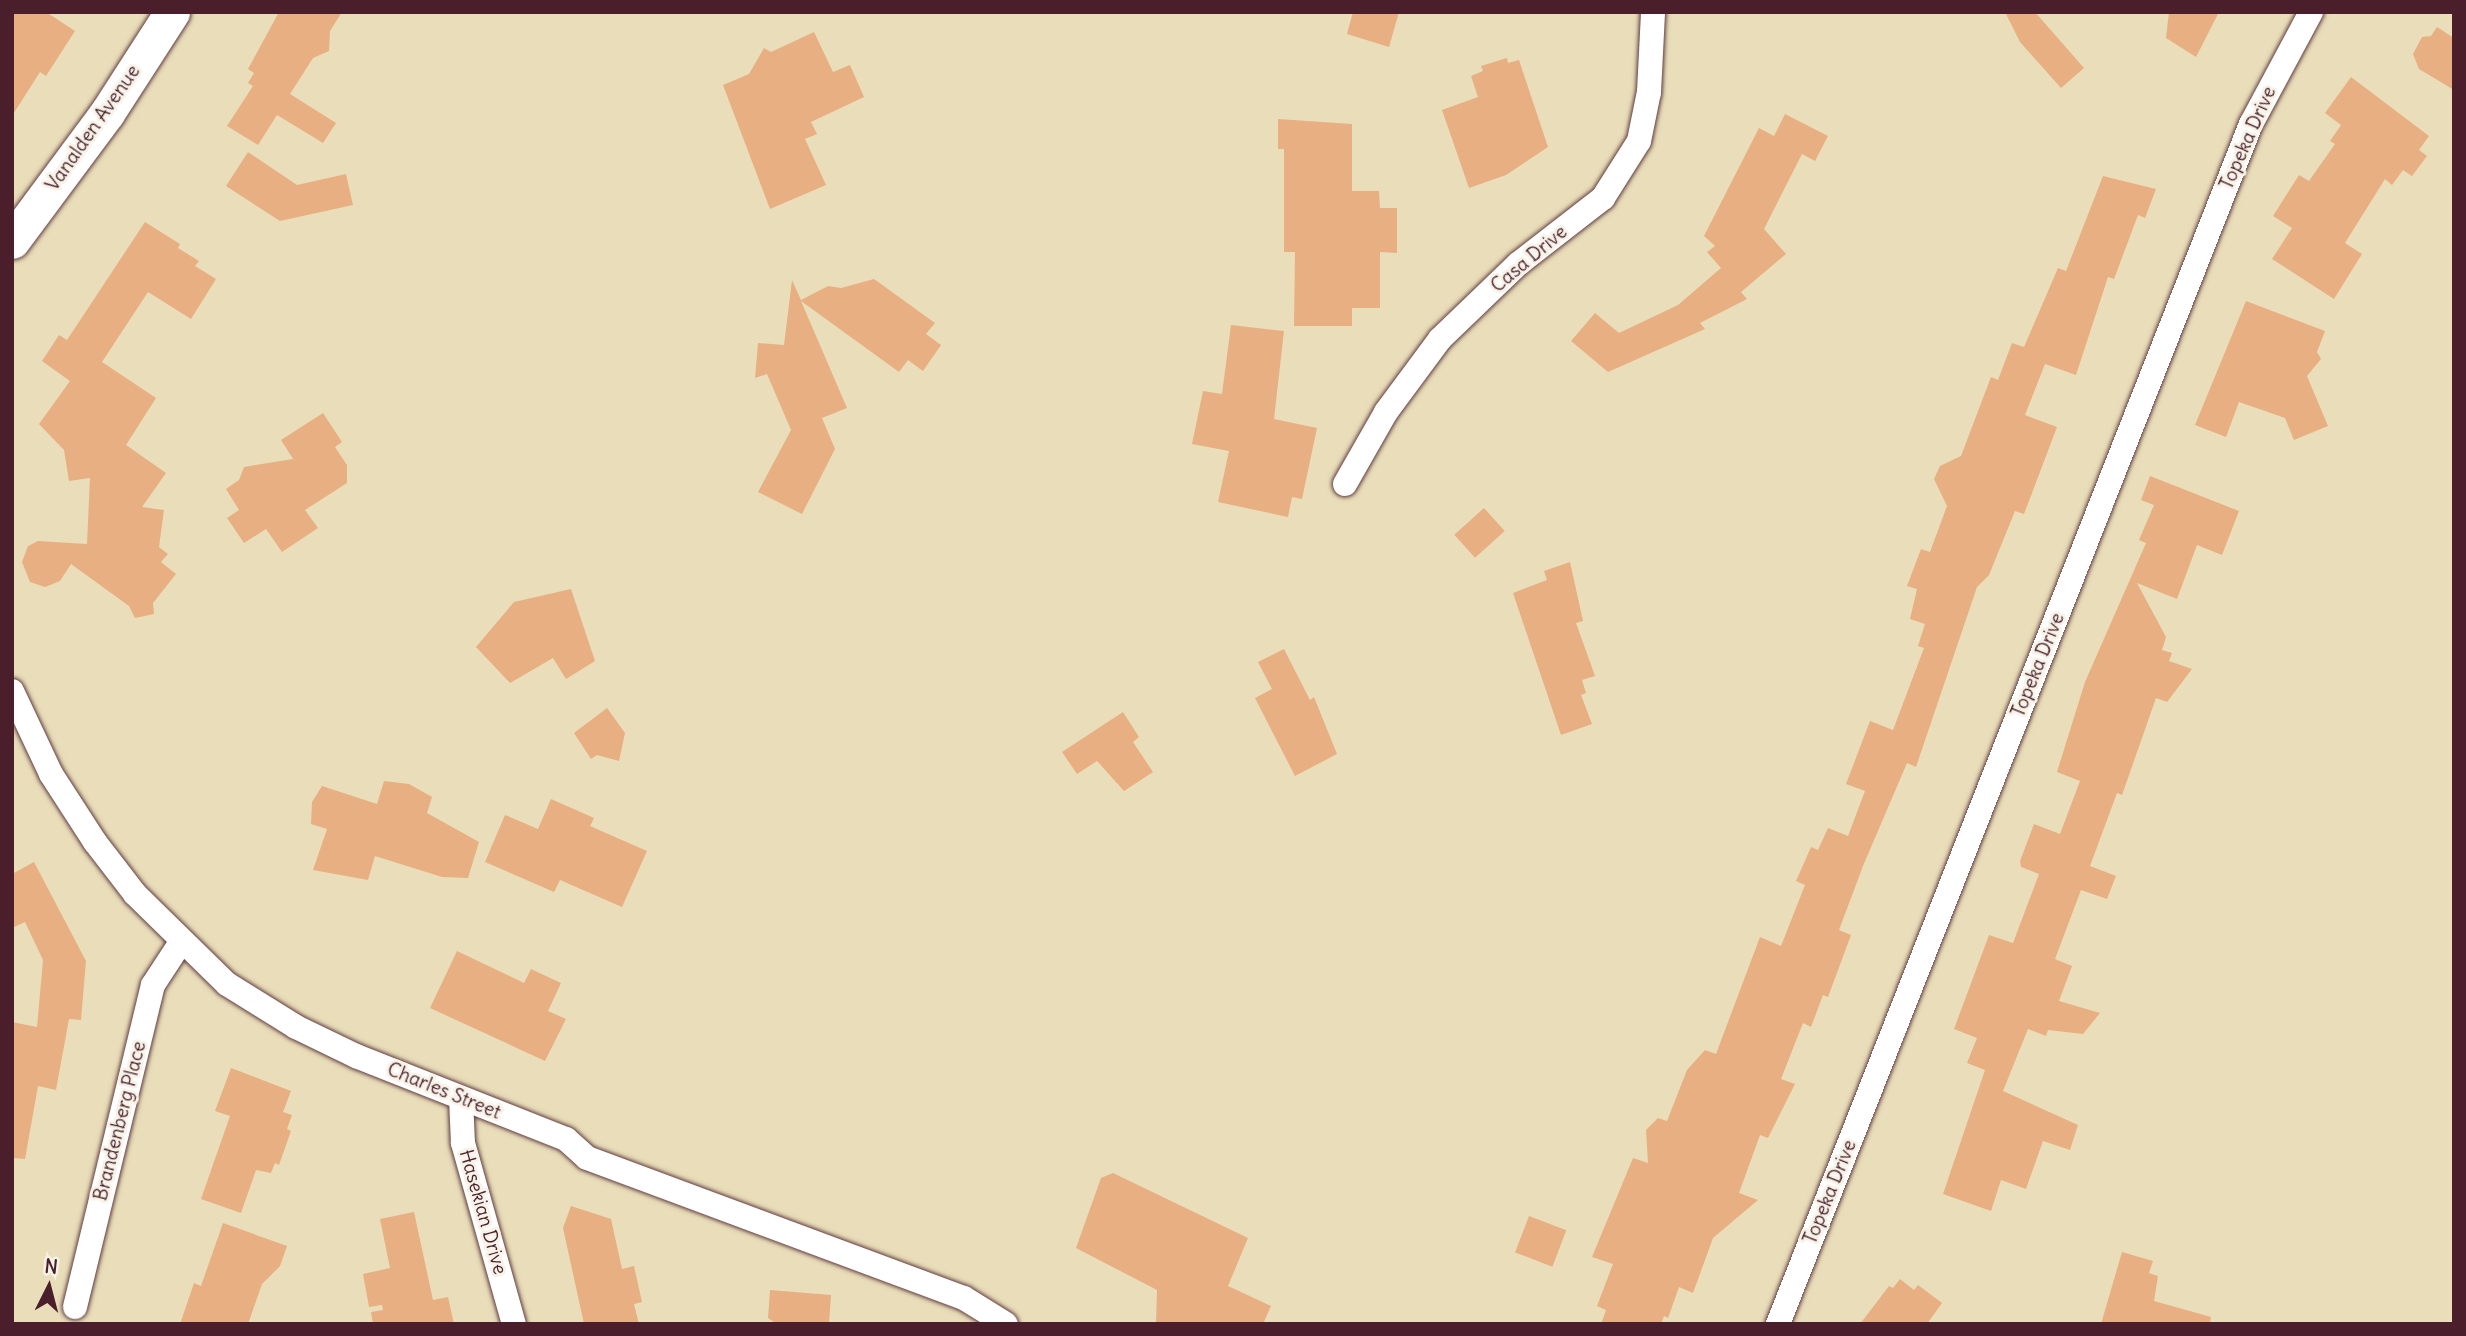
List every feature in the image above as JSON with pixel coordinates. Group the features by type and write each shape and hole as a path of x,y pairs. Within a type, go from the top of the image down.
{"main road":[{"name":"Vanalden Avenue","path":"12,242 107,113 172,12"}],"street":[{"name":"Casa Drive","path":"1345,484 1386,412 1440,339 1518,264 1603,198 1639,141 1649,92 1653,12"},
{"name":"Topeka Drive","path":"1778,1324 2251,124 2311,12"},
{"name":"Charles Street","path":"12,691 51,774 95,842 135,894 181,942 227,984 296,1027 461,1098 566,1139 587,1158 964,1298 1006,1324"},
{"name":"Brandenberg Place","path":"75,1307 153,985 181,942"},
{"name":"Hasekian Drive","path":"461,1098 463,1143 514,1324"}],"building":[{"path":"12,12 46,12 75,31 46,76 40,72 12,116"},
{"path":"279,12 342,12 330,31 329,51 313,58 290,94 336,123 323,143 277,115 258,145 227,126 253,86 248,83 254,73 248,69"},
{"path":"1353,12 1399,12 1389,47 1347,34"},
{"path":"2005,12 2035,12 2084,68 2061,88 2020,42"},
{"path":"2169,12 2219,12 2196,57 2166,38"},
{"path":"2437,27 2454,38 2454,90 2419,69 2413,54 2422,37 2431,36"},
{"path":"814,32 833,72 850,65 864,97 811,122 817,134 805,139 826,185 770,209 723,85 749,74 764,48 771,52"},
{"path":"1507,58 1508,63 1519,60 1548,147 1506,175 1469,188 1442,110 1478,97 1471,76 1483,71 1481,66"},
{"path":"2351,77 2429,136 2419,150 2427,156 2412,176 2403,170 2392,185 2385,179 2345,243 2362,254 2334,299 2272,259 2292,228 2273,216 2299,175 2309,181 2335,144 2330,141 2341,125 2325,113"},
{"path":"1785,114 1828,136 1815,161 1802,154 1764,229 1786,254 1741,292 1747,299 1700,323 1705,329 1608,372 1571,341 1595,313 1619,333 1678,305 1721,268 1707,252 1715,246 1704,236 1759,128 1774,136"},
{"path":"1278,119 1352,124 1352,191 1379,191 1380,208 1397,208 1397,253 1380,252 1380,308 1352,308 1352,326 1294,326 1295,252 1284,252 1284,149 1278,149"},
{"path":"248,152 297,185 346,174 353,205 280,221 226,186"},
{"path":"2103,176 2156,189 2145,218 2138,215 2114,279 2108,277 2076,375 2045,364 2025,415 2057,427 2024,514 2015,511 1989,575 1977,587 1916,767 1907,763 1863,866 1839,930 1851,935 1828,997 1823,995 1811,1027 1803,1023 1781,1079 1795,1084 1768,1138 1760,1135 1739,1193 1758,1200 1713,1238 1693,1293 1679,1287 1668,1318 1664,1316 1661,1324 1601,1324 1606,1310 1597,1306 1613,1264 1592,1257 1633,1158 1648,1163 1646,1130 1658,1118 1667,1121 1687,1070 1705,1050 1716,1054 1760,937 1781,946 1805,885 1796,881 1811,847 1818,850 1828,828 1848,836 1865,791 1846,784 1870,721 1893,730 1924,648 1918,646 1925,624 1910,619 1917,589 1907,586 1921,549 1930,552 1947,506 1934,479 1940,466 1961,456 1991,377 1998,380 2012,343 2024,347 2058,268 2066,271"},
{"path":"145,222 180,244 178,248 199,261 195,266 216,279 191,319 148,292 102,362 156,398 126,445 166,473 142,507 164,510 159,547 168,554 161,562 176,574 153,603 154,614 135,618 129,606 71,564 60,581 45,587 30,582 22,562 28,546 38,541 87,544 90,478 69,481 64,450 39,424 70,381 42,361 59,335 67,340"},
{"path":"874,279 935,323 926,334 941,345 923,371 908,360 899,372 801,301 847,408 822,418 835,449 802,514 758,492 791,430 767,374 755,378 758,343 784,345 792,280 801,300 828,286 841,288"},
{"path":"2246,301 2325,331 2317,352 2321,359 2307,376 2328,426 2294,440 2285,418 2239,402 2226,437 2195,425"},
{"path":"1231,325 1284,331 1274,419 1317,428 1302,499 1292,497 1288,517 1218,502 1229,451 1192,444 1203,391 1222,394"},
{"path":"323,413 342,442 335,447 347,465 347,483 305,510 318,528 282,552 266,529 244,543 227,518 239,510 226,489 239,480 244,467 293,459 281,440"},
{"path":"2150,476 2239,511 2222,555 2197,545 2177,599 2137,583 2166,637 2162,650 2172,653 2169,661 2192,669 2167,702 2156,698 2122,795 2117,793 2090,866 2116,876 2107,899 2081,890 2055,959 2072,966 2059,1001 2100,1013 2083,1034 2048,1030 2046,1036 2028,1029 2003,1091 2078,1125 2070,1150 2043,1141 2026,1189 2001,1180 1991,1211 1943,1194 1985,1070 1967,1063 1977,1038 1954,1029 1989,935 2013,943 2039,874 2021,867 2020,861 2034,824 2060,834 2080,781 2057,772 2085,682 2146,543 2139,540 2154,505 2141,500"},
{"path":"1484,508 1505,531 1475,558 1454,535"},
{"path":"1570,562 1583,621 1576,623 1595,676 1582,680 1586,693 1581,695 1592,724 1561,735 1513,593 1547,580 1544,571"},
{"path":"571,589 595,661 566,679 553,658 510,683 476,647 514,602"},
{"path":"1284,649 1310,700 1314,697 1337,754 1295,776 1255,698 1272,689 1258,662"},
{"path":"607,708 625,733 619,761 597,755 591,759 574,733"},
{"path":"1123,712 1139,737 1133,742 1153,772 1124,791 1097,761 1077,774 1062,752"},
{"path":"384,781 409,784 432,797 427,813 479,842 468,878 442,877 375,856 368,880 313,870 327,829 311,824 312,802 322,786 377,804"},
{"path":"551,799 594,818 590,826 647,851 622,907 560,880 554,892 485,862 505,815 538,829"},
{"path":"34,862 86,961 81,1020 69,1019 56,1090 38,1086 25,1159 12,1158 12,1022 37,1027 43,960 25,922 12,928 12,874"},
{"path":"457,951 524,983 531,969 561,983 548,1011 566,1019 545,1061 430,1008"},
{"path":"231,1068 291,1091 283,1112 292,1115 287,1129 291,1131 279,1165 275,1163 271,1173 256,1170 241,1213 201,1199 230,1116 215,1111"},
{"path":"1113,1173 1248,1238 1228,1286 1271,1306 1263,1324 1156,1324 1157,1290 1076,1248 1101,1178"},
{"path":"571,1206 611,1219 622,1269 634,1266 642,1302 634,1304 639,1324 584,1324 563,1228"},
{"path":"414,1212 433,1300 448,1297 454,1324 373,1324 371,1312 383,1310 382,1305 369,1307 363,1274 390,1268 380,1219"},
{"path":"1529,1216 1566,1230 1552,1267 1515,1252"},
{"path":"223,1223 287,1246 280,1266 262,1284 248,1324 180,1324 194,1283 201,1286"},
{"path":"2122,1252 2153,1261 2149,1273 2158,1276 2154,1301 2211,1317 2210,1324 2101,1324"},
{"path":"1900,1279 1914,1290 1918,1285 1942,1303 1927,1324 1860,1324 1889,1286 1893,1288"},
{"path":"770,1290 831,1295 829,1324 777,1324 768,1318"}]}
